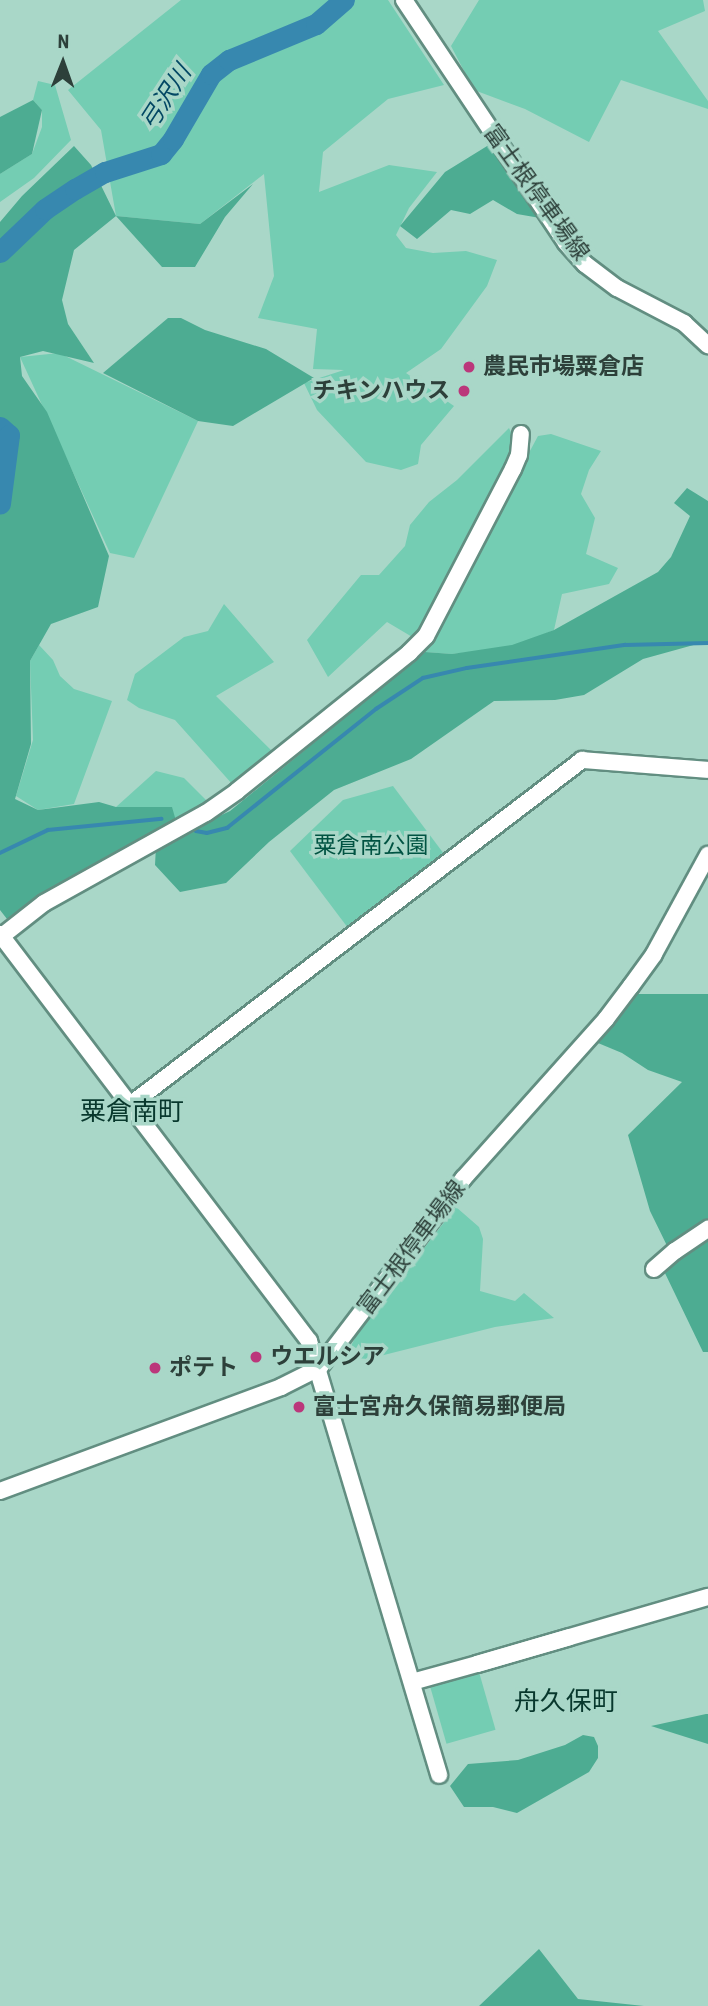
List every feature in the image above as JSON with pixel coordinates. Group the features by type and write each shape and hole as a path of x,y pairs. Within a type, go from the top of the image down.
{"street":[{"name":"富士根停車場線","path":"404,0 566,243 584,264 617,288 684,323 708,345"},
{"path":"439,1775 309,1341 1,935 44,903 206,813 409,653 426,636 513,469 519,455 521,434"},
{"path":"130,1105 582,760 708,770"},
{"name":"富士根停車場線","path":"0,1491 281,1387 319,1368 463,1179 606,1019 654,954 708,855"},
{"path":"654,1269 708,1229"},
{"path":"412,1682 708,1597"}],"green space":[{"path":"181,0 388,0 444,85 388,99 323,152 319,192 389,165 437,172 409,208 396,235 406,248 433,253 466,251 497,260 487,286 441,349 406,373 454,406 421,445 418,464 401,470 366,462 317,410 304,383 344,370 313,369 317,329 258,318 274,276 264,174 200,224 116,216 101,130 68,90"},
{"path":"479,0 703,0 705,11 658,31 708,101 708,109 621,80 589,142 525,109 474,90 451,46"},
{"path":"38,81 55,85 71,140 34,178 0,202 0,174 32,154 42,127 42,110 33,100"},
{"path":"33,100 42,110 32,154 0,174 0,117"},
{"path":"492,143 540,218 517,214 493,200 470,214 451,210 417,239 400,226 445,172"},
{"path":"74,146 91,165 116,216 74,250 62,300 68,324 94,363 43,351 20,357 22,376 47,412 109,556 98,607 51,624 30,661 31,744 15,799 38,810 99,802 116,807 172,807 176,821 7,919 0,910 0,222 22,196"},
{"path":"253,184 225,217 195,267 162,267 116,216 200,224"},
{"path":"168,318 181,318 205,330 266,349 314,378 233,426 198,421 103,373"},
{"path":"59,353 198,421 134,558 110,553 20,357"},
{"path":"509,428 516,444 511,463 414,638 387,622 328,677 307,640 361,575 379,575 405,546 410,525 429,502 457,480"},
{"path":"551,434 601,451 589,470 581,494 595,518 586,554 618,568 609,584 562,594 554,630 511,648 452,654 425,652 448,615 476,551 538,436"},
{"path":"687,488 708,501 708,641 643,659 584,695 555,700 494,701 411,759 334,790 269,842 226,883 180,892 155,865 156,846 230,811 425,652 452,654 512,645 554,630 658,572 671,557 690,516 674,503"},
{"path":"224,604 274,662 216,696 274,753 233,785 175,720 139,708 127,700 135,674 184,637 208,631"},
{"path":"39,645 53,660 60,676 74,689 112,701 74,804 38,810 16,796 33,740 30,661"},
{"path":"156,771 184,778 207,801 176,821 116,807"},
{"name":"粟倉南公園","path":"393,786 444,854 348,928 290,851 343,800"},
{"path":"635,994 708,994 708,1352 703,1352 663,1269 674,1260 650,1211 628,1135 682,1082 648,1070 622,1053 598,1043"},
{"path":"456,1207 479,1227 483,1239 480,1291 515,1301 524,1293 554,1318 495,1327 368,1359 356,1358 350,1348 356,1336"},
{"path":"479,1672 496,1730 447,1744 430,1686"},
{"path":"706,1714 708,1744 651,1726"},
{"path":"583,1735 594,1737 598,1746 598,1758 589,1772 517,1813 493,1807 464,1807 450,1786 468,1764 518,1760 565,1745"},
{"path":"539,1949 578,1999 644,2006 479,2006"}],"waterway":[{"name":"弓沢川","path":"0,252 45,209 75,189 105,172 161,154 173,139 211,74 229,60 316,24 344,0"},
{"name":"弓沢川","path":"0,427 9,435 0,503"},
{"path":"196,831 207,833 227,828 376,709 423,678 467,668 625,645 708,643"},
{"path":"0,853 48,830 161,819"}],"place":[{"name":"農民市場粟倉店","path":"469,367"},
{"name":"チキンハウス","path":"464,391"},
{"name":"ウエルシア","path":"256,1357"},
{"name":"ポテト","path":"155,1368"},
{"name":"富士宮舟久保簡易郵便局","path":"299,1407"}],"district":[{"name":"粟倉南町","path":"132,1112"},
{"name":"舟久保町","path":"566,1702"}]}
